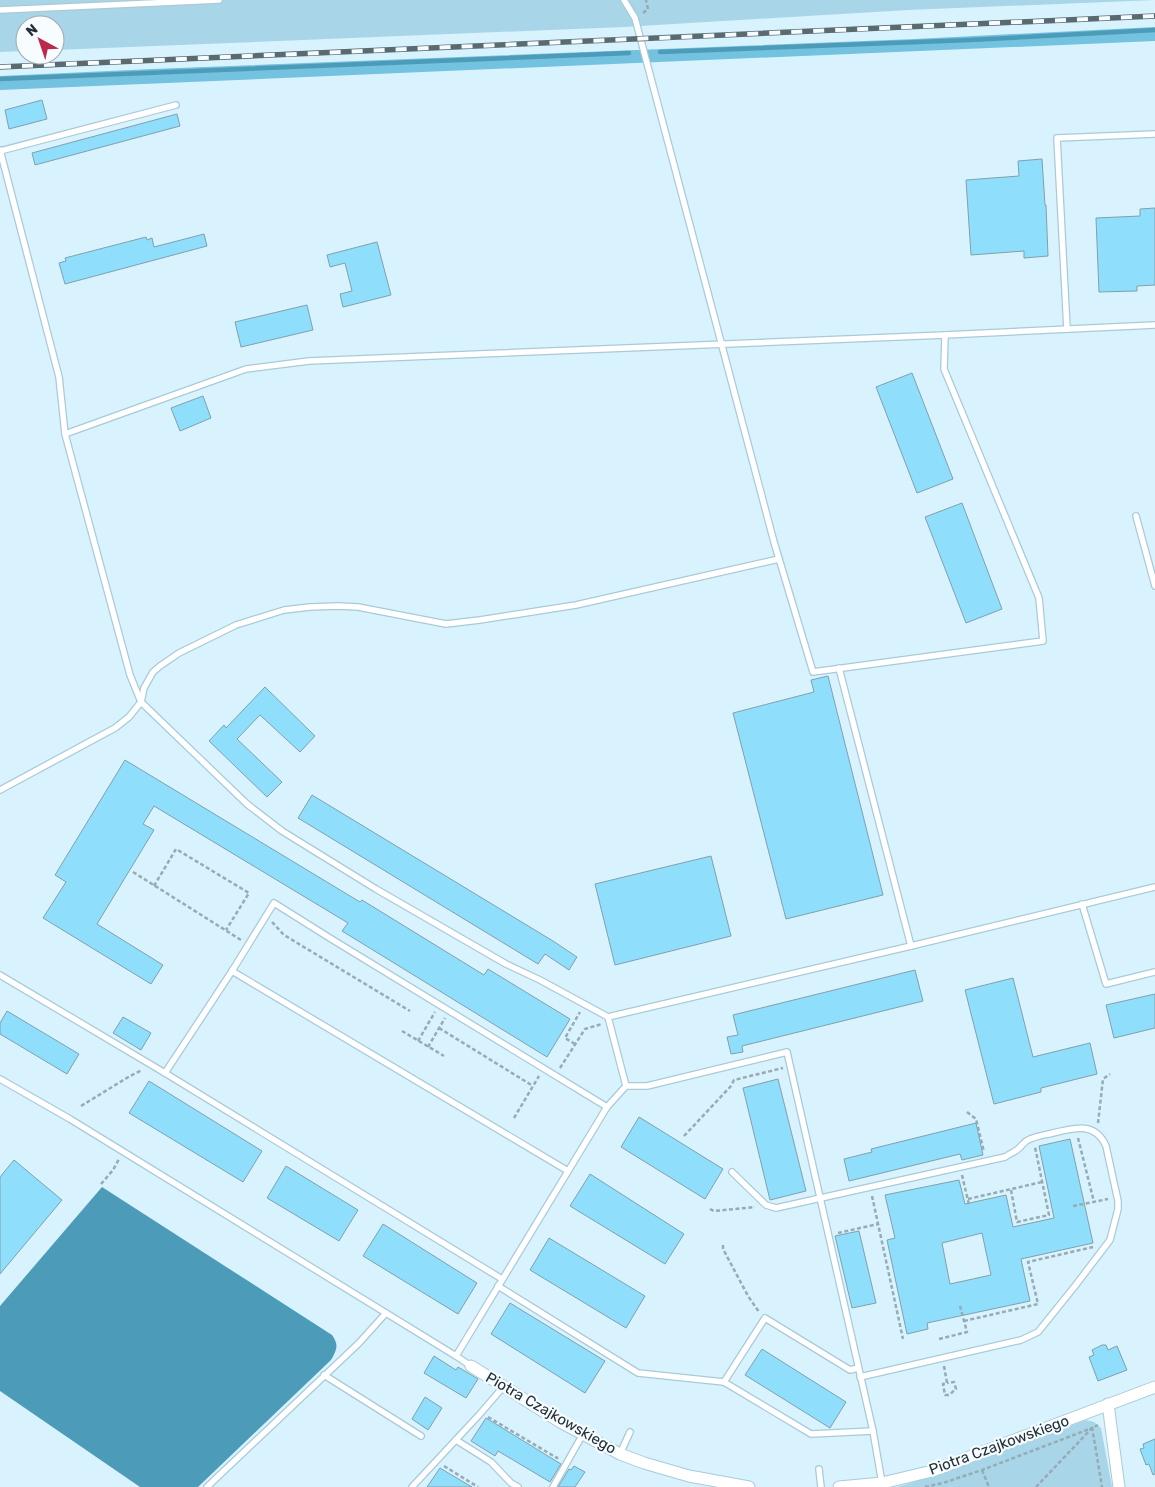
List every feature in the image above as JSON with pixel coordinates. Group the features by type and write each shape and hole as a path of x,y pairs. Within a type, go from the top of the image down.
{"street":[{"name":"Piotra Czajkowskiego","path":"471,1366 562,1423 620,1454 687,1481 749,1487"},
{"name":"Piotra Czajkowskiego","path":"839,1487 882,1482 932,1471 1155,1387"},
{"path":"1108,1404 1118,1487"}],"lane":[{"path":"0,10 219,0"},
{"path":"624,0 635,18 779,559 813,672 1043,641 1040,598 944,369 944,335"},
{"path":"176,105 0,151 59,377 65,434 130,675 141,702 247,804 282,831 376,888 506,964 540,980 608,1018 1155,887"},
{"path":"1067,329 1057,138 1155,134"},
{"path":"65,434 246,369 309,360 1155,325"},
{"path":"1136,516 1155,586"},
{"path":"0,790 130,718 141,702 144,688 153,672 179,653 236,625 284,610 338,606 446,624 576,605 779,559"},
{"path":"839,668 911,946"},
{"path":"165,1073 249,945 274,903 607,1107"},
{"path":"1082,904 1106,984 1155,972"},
{"path":"232,971 568,1171"},
{"path":"0,975 165,1073 502,1279"},
{"path":"608,1018 626,1086"},
{"path":"456,1356 607,1107 626,1086 647,1086 787,1052 873,1431 882,1482"},
{"path":"0,1079 85,1129 471,1366"},
{"path":"732,1172 766,1205 776,1208 1005,1157 1019,1149 1023,1143 1034,1138 1070,1129 1081,1128 1093,1131 1102,1138 1106,1146 1118,1201 1114,1228 1110,1240 1038,1332 1021,1340 860,1377"},
{"path":"498,1286 638,1373 724,1382 811,1434 873,1431"},
{"path":"207,1487 359,1343 386,1313"},
{"path":"724,1382 765,1318 850,1370 858,1368"},
{"path":"324,1375 421,1436"},
{"path":"412,1487 504,1386"},
{"path":"620,1454 630,1432"},
{"path":"553,1487 583,1434"},
{"path":"456,1440 491,1462 511,1483 518,1487"},
{"path":"819,1470 821,1487"}],"path":[{"path":"635,18 648,9 646,0"},
{"path":"154,886 176,849 250,893 226,930"},
{"path":"133,872 249,945"},
{"path":"267,916 284,935 410,1011"},
{"path":"418,1041 439,1004"},
{"path":"575,1044 565,1038 584,1004"},
{"path":"428,1047 449,1010"},
{"path":"555,1076 585,1028 601,1024 608,1018"},
{"path":"439,1028 533,1086"},
{"path":"402,1031 444,1056"},
{"path":"81,1106 130,1076 142,1071 147,1063"},
{"path":"684,1136 731,1086 734,1080 790,1066"},
{"path":"514,1118 543,1068"},
{"path":"1093,1131 1099,1122 1103,1079 1110,1074"},
{"path":"967,1112 976,1119 986,1161"},
{"path":"1077,1136 1094,1202"},
{"path":"1011,1190 1017,1222 1049,1215 1034,1138"},
{"path":"101,1184 113,1170"},
{"path":"963,1180 969,1205"},
{"path":"968,1199 1042,1182"},
{"path":"870,1187 903,1339"},
{"path":"1073,1206 1110,1198"},
{"path":"710,1209 714,1211 763,1207 766,1205"},
{"path":"829,1235 878,1224"},
{"path":"722,1245 748,1296 765,1318"},
{"path":"964,1321 1038,1304 1028,1262 1100,1246 1104,1248"},
{"path":"939,1339 967,1332 960,1306"},
{"path":"942,1358 947,1383"},
{"path":"954,1382 956,1389 949,1395 946,1395 943,1384 947,1383 954,1382"},
{"path":"491,1419 557,1458"},
{"path":"925,1487 982,1470 1098,1425"},
{"path":"1036,1487 1092,1428"},
{"path":"1092,1428 1102,1487"},
{"path":"437,1461 478,1487"},
{"path":"982,1470 989,1487"}],"shaded area":[{"path":"0,0 1155,0 908,10 624,27 65,50 65,15 15,15 15,51 0,52"},
{"path":"1155,27 1155,41 0,90 0,76 915,39"},
{"path":"102,1187 332,1335 336,1342 336,1350 331,1360 198,1487 140,1487 0,1391 0,1306"},
{"path":"1086,1420 1094,1422 1101,1428 1112,1487 897,1487 928,1478"}],"building":[{"path":"42,100 47,119 9,129 5,110"},
{"path":"177,114 180,126 35,165 32,153"},
{"path":"1042,159 1048,256 1024,258 1024,251 971,255 966,180 1019,176 1018,161"},
{"path":"1155,208 1155,285 1137,286 1137,291 1099,292 1096,218 1140,216 1140,209"},
{"path":"204,234 207,246 65,284 59,263 66,261 65,258 146,237 147,240 152,238 154,247"},
{"path":"377,242 391,295 343,307 340,294 352,291 345,263 330,267 327,255"},
{"path":"307,305 313,330 241,347 235,322"},
{"path":"912,373 953,479 917,493 876,387"},
{"path":"203,396 211,418 180,431 171,408"},
{"path":"962,503 1002,609 966,623 925,517"},
{"path":"828,676 883,895 786,919 733,713 814,692 811,680"},
{"path":"265,687 315,736 300,752 260,715 237,739 282,782 267,797 209,741 224,725 226,728"},
{"path":"125,760 360,902 362,900 484,975 488,969 570,1019 547,1057 342,931 348,923 154,806 143,824 154,830 97,924 163,965 151,984 43,918 66,882 55,875"},
{"path":"312,795 577,957 569,970 545,954 538,964 298,818"},
{"path":"711,856 731,936 615,965 595,884"},
{"path":"915,970 923,1001 742,1046 743,1052 731,1054 727,1037 738,1035 733,1015"},
{"path":"1013,978 1033,1057 1090,1043 1097,1074 1041,1088 1041,1092 994,1104 965,990"},
{"path":"1155,994 1155,1028 1114,1038 1106,1005"},
{"path":"7,1011 79,1054 67,1074 0,1034 0,1023"},
{"path":"123,1017 151,1033 141,1050 113,1033"},
{"path":"778,1079 806,1191 770,1200 743,1088"},
{"path":"149,1081 262,1151 243,1182 129,1113"},
{"path":"639,1117 723,1169 705,1199 621,1147"},
{"path":"976,1123 983,1155 962,1160 960,1154 849,1181 844,1159 872,1152 871,1149"},
{"path":"1070,1139 1093,1243 1021,1259 1030,1301 927,1323 928,1329 907,1334 887,1240 895,1238 885,1195 959,1180 965,1204 1006,1195 1013,1227 1054,1218 1039,1146","holes":["982,1233 991,1275 950,1284 942,1243"]},
{"path":"14,1160 62,1200 0,1274 0,1177"},
{"path":"286,1166 358,1210 339,1241 267,1198"},
{"path":"590,1174 684,1234 665,1264 570,1206"},
{"path":"383,1224 477,1283 458,1314 363,1256"},
{"path":"859,1231 876,1303 852,1308 835,1236"},
{"path":"549,1238 645,1296 626,1328 530,1270"},
{"path":"510,1303 605,1361 585,1393 491,1334"},
{"path":"1106,1345 1108,1350 1117,1346 1127,1370 1098,1381 1089,1357 1094,1355 1092,1350"},
{"path":"762,1349 846,1402 830,1428 745,1375"},
{"path":"434,1356 456,1370 458,1367 478,1379 466,1398 424,1373"},
{"path":"425,1397 442,1408 428,1430 412,1419"},
{"path":"486,1418 561,1464 550,1482 498,1451 495,1456 471,1441"},
{"path":"1155,1439 1155,1474 1153,1475 1149,1464 1146,1465 1140,1449 1144,1448 1143,1444"},
{"path":"574,1466 585,1472 575,1487 558,1487 569,1469 571,1470"},
{"path":"440,1468 472,1487 427,1487"}],"waterway":[{"path":"660,52 970,40 1155,30"},
{"path":"0,79 629,53"}],"railway":[{"path":"0,67 1155,16"}]}
